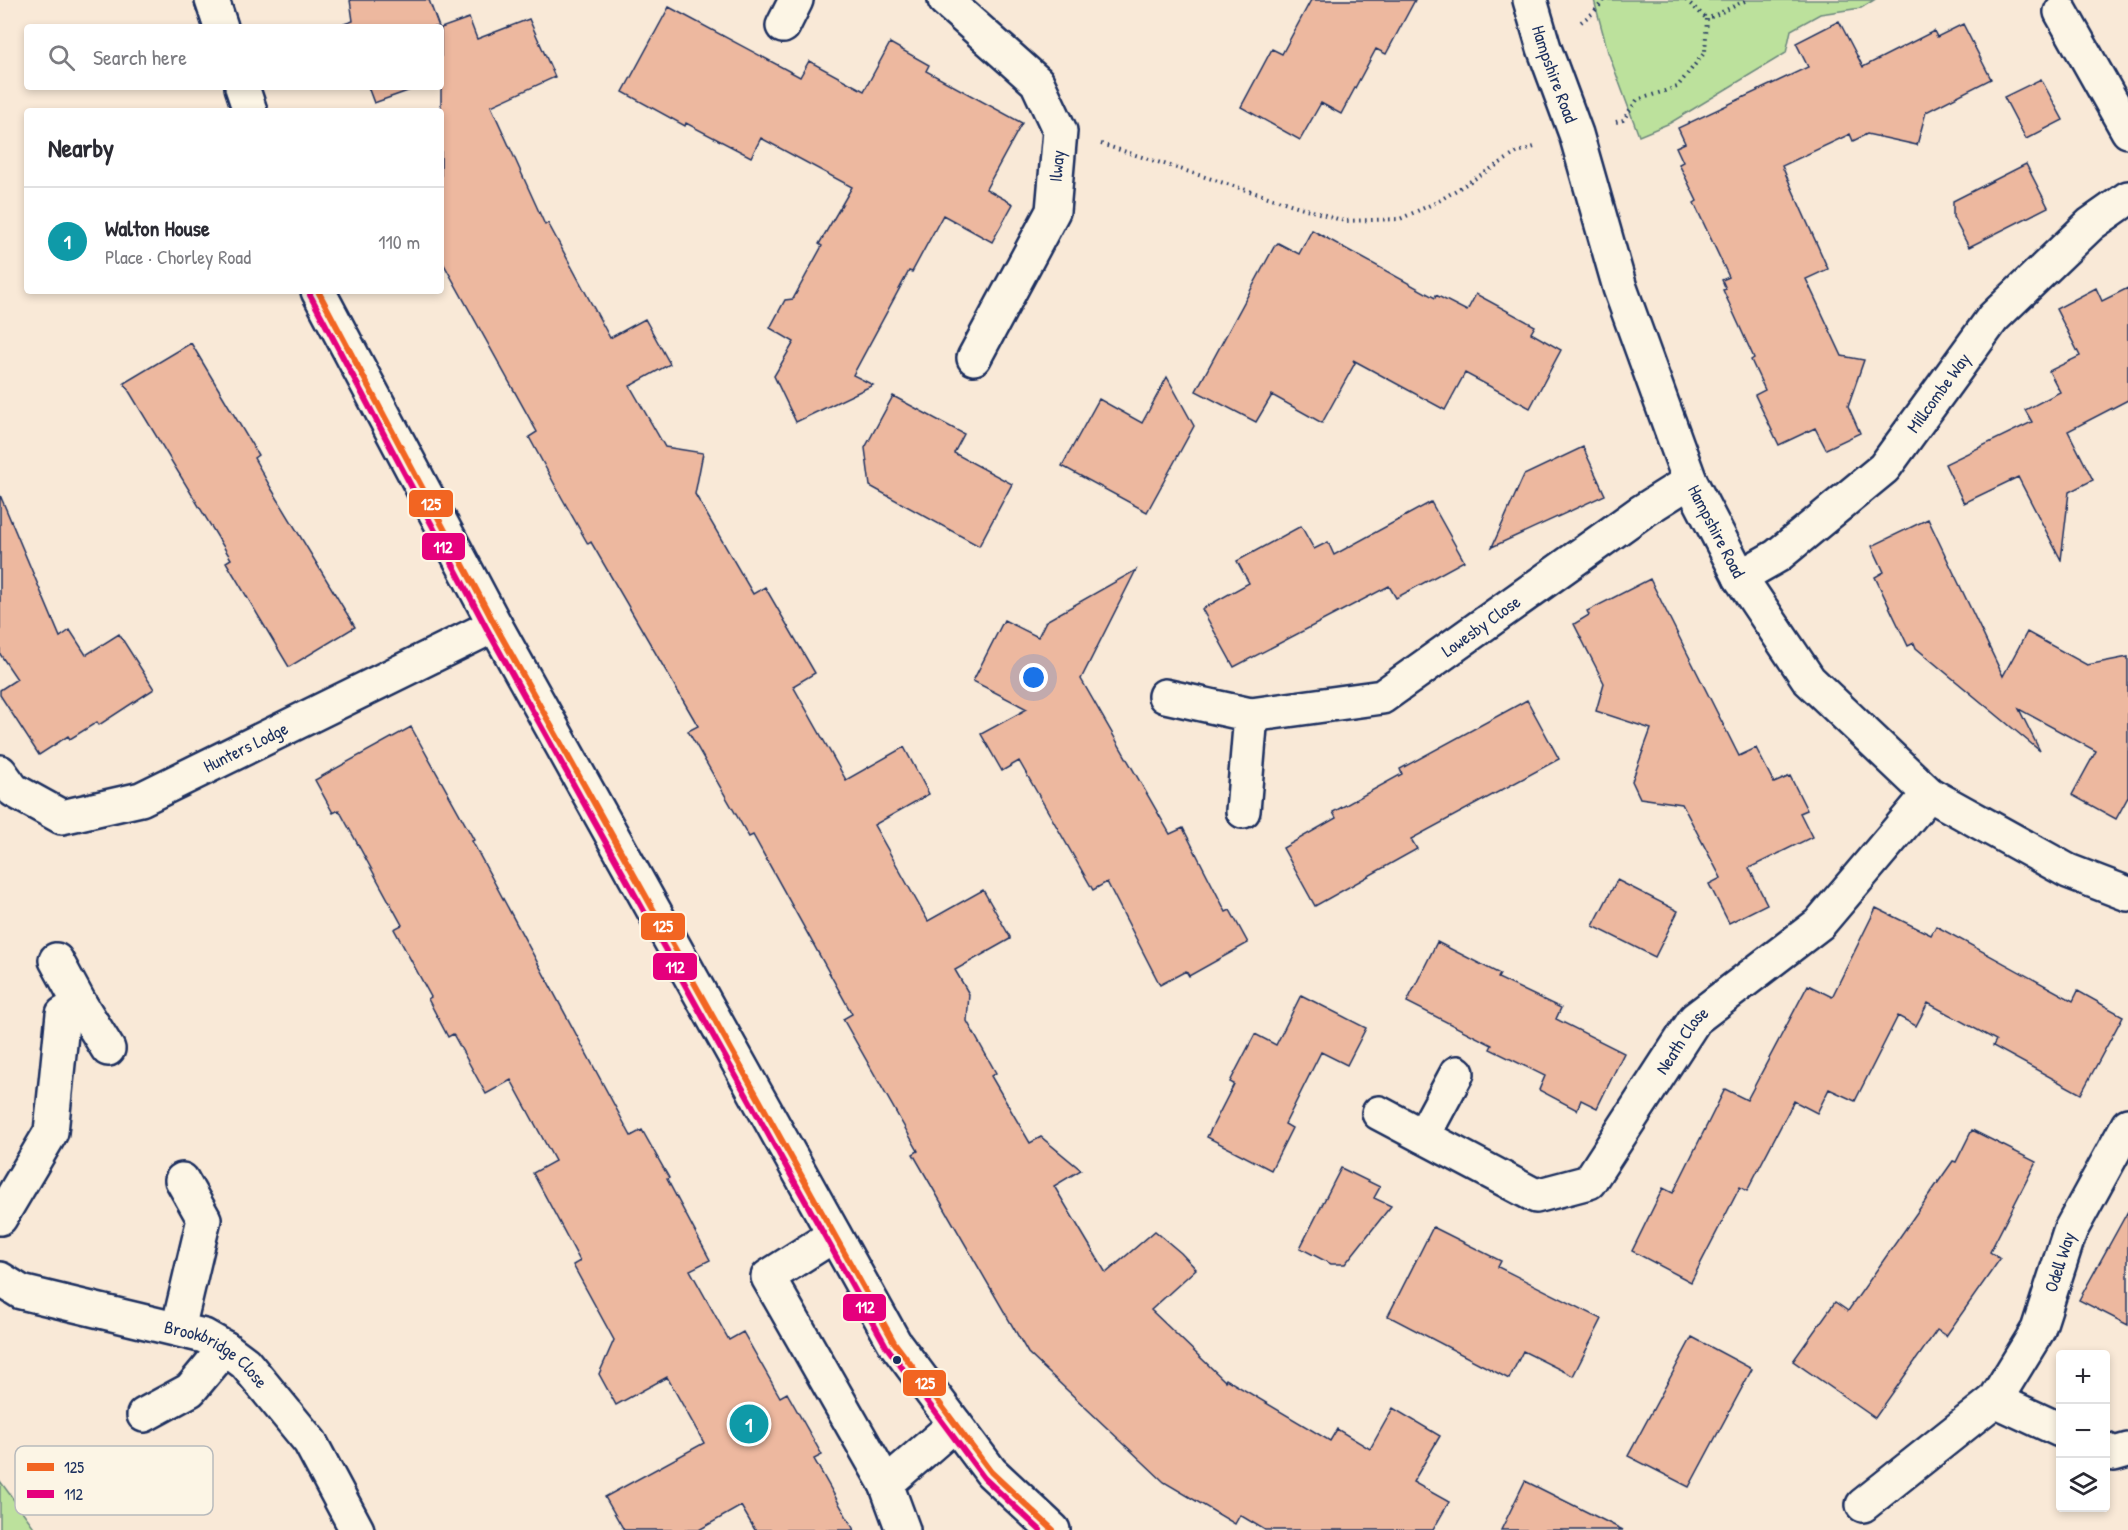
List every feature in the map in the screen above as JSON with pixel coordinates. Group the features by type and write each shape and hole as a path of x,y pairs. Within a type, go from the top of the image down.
{"street":[{"path":"212,0 220,24"},
{"name":"Ilway","path":"945,0 1037,82 1060,131 1053,211 974,358"},
{"name":"Hampshire Road","path":"1530,0 1544,48 1576,134 1620,288 1690,481 1740,577 1809,680 1929,794 2068,871 2128,894"},
{"path":"2061,12 2128,131"},
{"path":"243,90 249,108"},
{"name":"Millcombe Way","path":"1740,577 1777,556 1884,468 1993,318 2091,224 2128,198"},
{"path":"320,294 495,626 894,1342 991,1472 1053,1530"},
{"name":"Lowesby Close","path":"1165,696 1251,715 1382,697 1641,512 1690,481"},
{"name":"Hunters Lodge","path":"0,772 13,790 62,816 141,799 495,626"},
{"path":"1243,811 1251,715"},
{"name":"Neath Close","path":"1379,1113 1536,1196 1589,1182 1695,1019 1819,924 1929,794"},
{"path":"56,960 108,1048"},
{"path":"7,1208 51,1132 63,1014 80,1004"},
{"path":"1423,1136 1457,1073"},
{"name":"Odell Way","path":"1863,1505 1995,1400 2038,1330 2070,1231 2128,1125"},
{"path":"178,1329 204,1219 182,1180"},
{"path":"834,1235 768,1277 886,1484 903,1530"},
{"name":"Brookbridge Close","path":"0,1280 21,1292 204,1336 225,1348 244,1363 310,1442 357,1530"},
{"path":"144,1415 190,1390 225,1348"},
{"path":"1995,1400 2056,1428"},
{"path":"886,1484 955,1424"},
{"path":"2110,1452 2114,1454 2128,1450"}],"path":[{"path":"1686,0 1707,19"},
{"path":"1707,19 1747,0"},
{"path":"1623,120 1636,100 1677,87 1705,52 1707,19"},
{"path":"1060,131 1344,221 1400,219 1437,202 1518,152 1576,134"}],"green space":[{"path":"1594,0 1874,0 1861,8 1820,14 1791,30 1786,53 1670,123 1639,136 1608,52"},
{"path":"0,1481 15,1501 15,1515 25,1515 36,1530 0,1530"}],"building":[{"path":"350,0 429,0 438,24 344,24 353,21"},
{"path":"1311,0 1415,0 1386,54 1376,49 1341,114 1321,103 1300,140 1241,107 1272,49 1282,54"},
{"path":"669,7 800,77 809,61 864,91 890,43 929,65 926,71 1022,123 986,189 1013,204 992,242 943,215 912,272 909,271 853,375 873,385 796,422 774,376 794,342 770,328 785,300 793,299 822,246 819,244 852,187 761,138 751,157 686,123 685,126 623,92"},
{"path":"469,18 477,39 529,19 555,77 491,106 545,225 548,223 610,338 645,319 670,364 630,386 665,447 703,453 695,494 753,594 765,587 815,673 793,686 846,780 904,747 929,794 874,825 928,921 983,890 1010,937 955,970 969,994 967,1021 996,1073 991,1076 1030,1143 1041,1137 1081,1170 1054,1186 1106,1273 1155,1231 1196,1269 1151,1310 1225,1381 1226,1379 1330,1441 1337,1429 1370,1449 1393,1408 1440,1436 1413,1482 1449,1502 1433,1530 1265,1530 1240,1515 1235,1524 1164,1482 1028,1353 913,1154 918,1151 843,1019 852,1014 753,835 749,837 688,731 698,726 591,542 588,544 562,498 529,437 537,432 444,264 444,108 441,108 441,90 444,90 444,27"},
{"path":"1839,21 1863,67 1934,31 1937,37 1963,24 1991,79 1926,112 1917,145 1867,134 1853,141 1850,134 1782,166 1828,269 1806,279 1842,356 1864,360 1848,406 1860,433 1826,449 1815,428 1779,445 1755,395 1765,390 1751,360 1754,358 1723,290 1726,289 1722,280 1729,277 1694,203 1697,201 1679,164 1683,162 1676,147 1685,143 1678,128 1808,67 1796,43"},
{"path":"2041,79 2063,120 2026,139 2004,97"},
{"path":"369,90 411,90 374,103"},
{"path":"2026,164 2048,207 1969,247 1953,217 1953,201"},
{"path":"1312,230 1435,298 1436,295 1467,311 1476,294 1535,326 1531,333 1561,350 1530,408 1465,373 1445,410 1353,360 1355,363 1322,423 1272,395 1256,422 1196,391 1274,247 1278,243 1299,254"},
{"path":"2096,288 2102,301 2128,288 2128,400 2068,431 2093,480 2069,492 2061,560 2018,477 1964,503 1945,464 2032,422 2025,410 2060,392 2049,371 2080,356 2056,309"},
{"path":"191,343 258,455 254,458 271,488 355,627 289,667 226,562 231,559 124,383"},
{"path":"1167,377 1194,426 1147,512 1062,466 1099,399 1142,423"},
{"path":"893,396 964,434 954,453 1012,484 979,546 870,486 865,448"},
{"path":"1583,447 1605,495 1492,547 1524,475"},
{"path":"0,495 60,637 70,630 86,655 119,634 154,689 99,725 97,722 70,739 68,736 39,755 0,695 0,690 17,679 0,654"},
{"path":"1431,502 1464,561 1396,598 1389,586 1234,667 1202,609 1249,583 1237,561 1301,526 1314,549 1328,542 1334,555"},
{"path":"1928,519 2003,676 2027,632 2087,665 2128,657 2128,797 2116,819 2072,795 2096,751 2019,709 2040,751 1916,648 1914,643 1908,646 1875,577 1884,572 1872,546"},
{"path":"1136,570 1081,679 1170,834 1183,828 1226,912 1230,910 1248,943 1189,976 1186,971 1160,985 1107,882 1093,890 1019,761 1002,771 981,734 1027,709 973,681 1004,620 1038,637 1046,621"},
{"path":"1650,579 1739,756 1756,748 1774,783 1790,776 1807,810 1800,813 1812,837 1749,868 1767,904 1729,923 1709,884 1721,878 1682,804 1640,798 1632,781 1651,729 1596,711 1604,683 1574,624 1589,615 1587,611"},
{"path":"1527,700 1559,759 1411,839 1417,849 1315,906 1283,848 1336,818 1333,812 1402,774 1400,769"},
{"path":"411,727 474,840 472,841 631,1136 642,1130 669,1178 667,1179 710,1260 690,1270 729,1340 743,1332 780,1397 787,1393 822,1455 814,1459 854,1530 755,1530 741,1506 699,1530 624,1530 605,1497 704,1443 667,1377 616,1405 599,1374 614,1340 573,1265 580,1261 533,1173 555,1161 511,1080 486,1094 453,1034 448,1037 428,999 431,997 394,929 402,925 339,810 333,813 315,780"},
{"path":"1617,880 1678,911 1655,957 1593,926"},
{"path":"1876,908 1931,935 1936,926 2073,1001 2078,991 2123,1016 2081,1094 1993,1046 1996,1040 1928,1003 1916,1026 1898,1016 1855,1101 1829,1089 1817,1113 1794,1101 1747,1191 1740,1187 1691,1282 1632,1251 1663,1188 1673,1193 1725,1089 1747,1100 1808,985 1832,997"},
{"path":"1437,942 1500,974 1498,978 1561,1008 1556,1019 1624,1053 1597,1108 1581,1100 1577,1110 1539,1090 1545,1076 1490,1049 1492,1045 1407,1002"},
{"path":"1301,995 1366,1028 1347,1065 1321,1052 1285,1124 1292,1128 1271,1170 1207,1137 1234,1084 1230,1082 1255,1034 1276,1045"},
{"path":"1972,1130 2036,1162 1990,1252 2000,1259 1946,1336 1937,1330 1875,1418 1793,1361 1835,1302 1848,1311 1953,1161 1956,1162"},
{"path":"1341,1168 1380,1187 1374,1198 1391,1206 1345,1264 1331,1264 1300,1248"},
{"path":"2128,1211 2128,1325 2079,1300"},
{"path":"1433,1227 1501,1261 1498,1267 1602,1319 1573,1376 1523,1351 1509,1379 1388,1316"},
{"path":"1692,1337 1752,1369 1689,1487 1628,1456"},
{"path":"1525,1481 1623,1530 1501,1530"}],"transit line":[{"name":"125","path":"320,294 495,625 894,1342 991,1472 1053,1530"},
{"name":"112","path":"310,295 487,629 886,1346 984,1478 1040,1530"}],"place":[{"name":"Walton House","path":"749,1424"}]}
